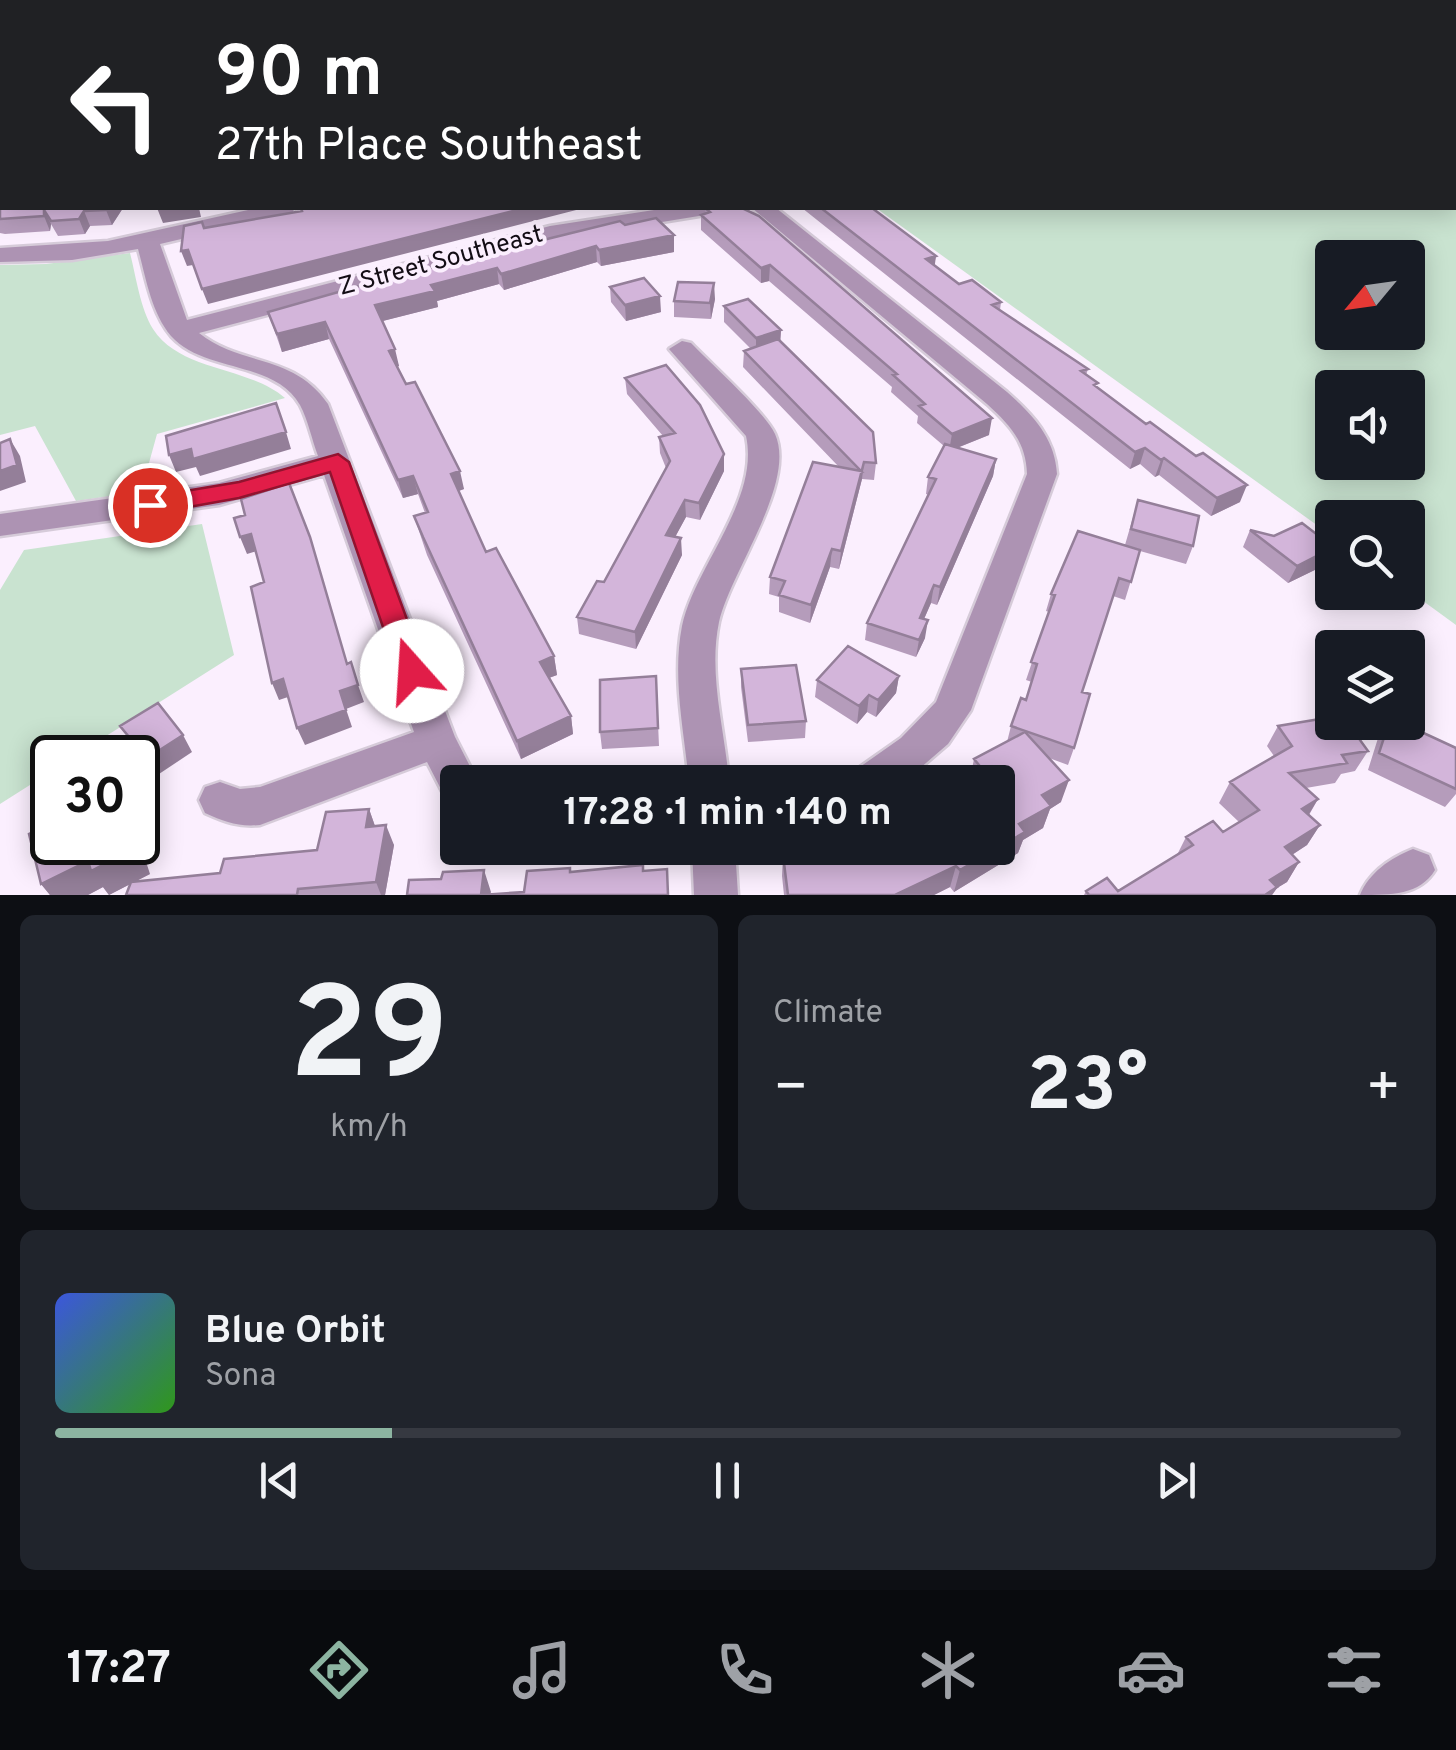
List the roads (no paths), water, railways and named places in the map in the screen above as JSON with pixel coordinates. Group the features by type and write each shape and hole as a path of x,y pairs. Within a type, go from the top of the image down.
{"street":[{"name":"Z Street Southeast","path":"180,330 550,233 694,210"},
{"path":"765,210 997,398 1030,430 1042,458 1036,490 952,710 934,736 899,765"},
{"path":"0,255 68,252 147,239 238,212"},
{"path":"147,239 169,310 180,330 204,348 296,380 314,404 437,741 449,765"},
{"path":"682,349 760,434 766,446 757,482 698,628 708,765"},
{"path":"0,525 219,494 338,462"},
{"path":"220,800 238,808 260,806 437,741"},
{"path":"715,865 716,895"}]}
